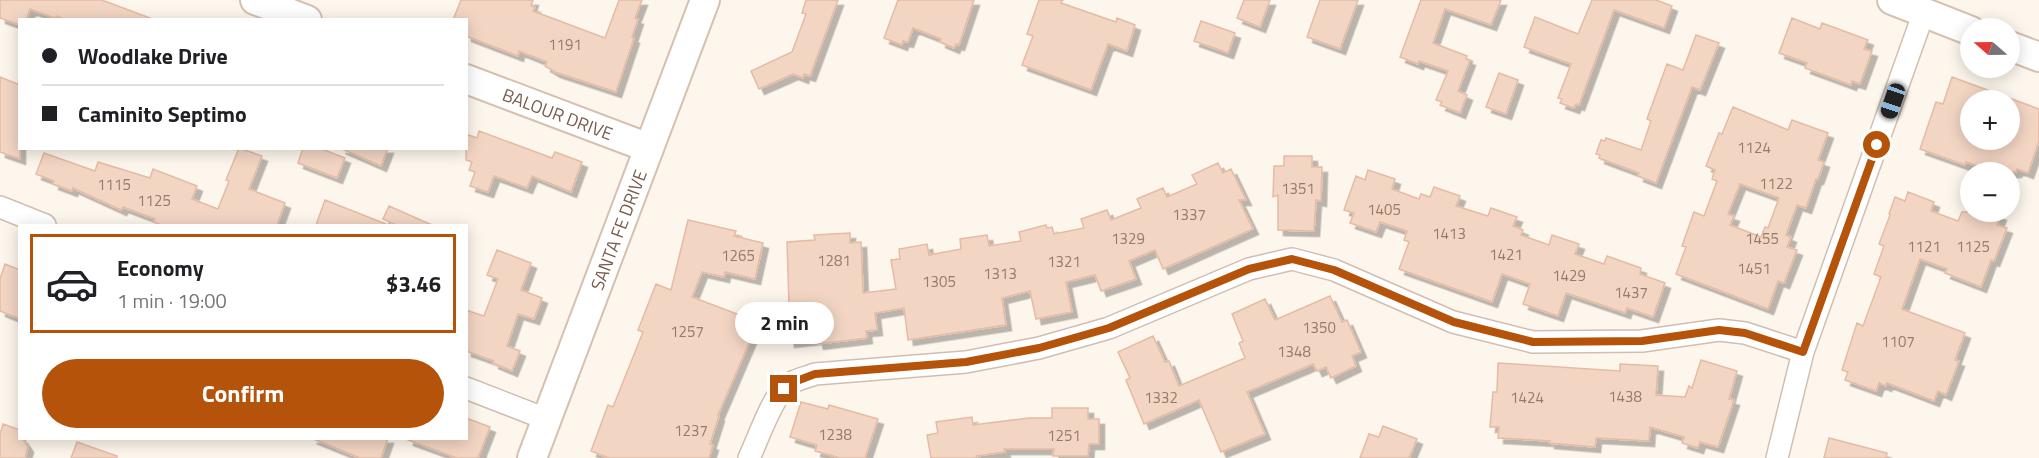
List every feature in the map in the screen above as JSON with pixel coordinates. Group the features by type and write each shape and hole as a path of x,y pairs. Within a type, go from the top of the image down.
{"main road":[{"path":"255,0 302,18"},
{"name":"SANTA FE DRIVE","path":"532,458 705,0"},
{"path":"1892,0 1960,27"},
{"path":"2020,50 2039,57"},
{"name":"BALOUR DRIVE","path":"468,80 649,148"}],"street":[{"path":"1778,458 1803,352 1924,12"},
{"path":"0,207 42,224"},
{"path":"749,458 767,417 784,389 794,382 815,374 966,362 1039,348 1109,328 1249,269 1292,259 1334,270 1454,322 1533,342 1642,341 1719,330 1745,333 1803,352"},
{"path":"468,389 546,419"}],"building":[{"path":"0,0 102,0 150,18 62,18 57,16 54,18 30,9 27,18 18,18 18,24 0,18"},
{"path":"461,0 533,0 531,6 535,7 533,11 605,38 619,0 642,0 635,18 638,19 632,37 634,38 616,92 555,72 545,66 547,62 519,51 518,56 468,37 468,18 454,18"},
{"path":"806,0 838,0 810,76 804,74 803,78 793,74 759,89 751,71 792,52 806,14 802,13"},
{"path":"898,0 974,0 959,45 956,44 954,48 940,42 941,39 913,28 908,42 903,41 902,45 884,38"},
{"path":"1039,0 1063,0 1061,3 1116,22 1117,18 1135,25 1127,51 1108,44 1091,90 1022,65 1033,36 1027,34"},
{"path":"1244,0 1270,0 1260,27 1237,18"},
{"path":"1320,0 1358,0 1340,49 1307,37"},
{"path":"1421,0 1501,0 1491,25 1445,9 1433,43 1467,56 1466,59 1470,60 1458,91 1467,95 1460,113 1440,105 1442,102 1436,100 1448,71 1400,57"},
{"path":"1592,0 1656,0 1672,6 1664,28 1614,10 1579,105 1576,104 1574,108 1560,103 1562,99 1558,98 1571,64 1524,47 1535,17 1578,34"},
{"path":"1792,18 1820,29 1822,23 1868,40 1864,49 1872,51 1860,84 1852,81 1851,85 1805,68 1807,63 1779,53"},
{"path":"1201,21 1235,33 1228,53 1194,41"},
{"path":"1696,35 1719,43 1700,90 1692,87 1656,183 1638,176 1639,173 1599,158 1600,155 1596,154 1601,140 1605,141 1606,138 1641,150 1651,121 1647,119 1667,64 1683,70"},
{"path":"1499,73 1518,80 1506,114 1486,107"},
{"path":"0,77 18,84 20,159 0,152"},
{"path":"1952,77 1987,90 1960,90 1960,150 2020,150 2020,102 2039,109 2039,141 2028,173 2020,170 2020,162 1960,163 1920,149 1936,102 1943,104"},
{"path":"1733,107 1788,130 1792,120 1828,133 1818,160 1824,162 1818,179 1816,179 1806,208 1797,205 1786,235 1791,237 1787,247 1797,250 1784,283 1778,281 1768,309 1676,274 1686,247 1682,246 1694,212 1704,216 1717,181 1712,179 1715,170 1706,166 1719,133 1722,134","holes":["1740,184 1779,198 1768,228 1765,227 1761,237 1730,225 1734,216 1728,214"]},
{"path":"479,131 552,158 555,152 582,162 571,192 532,176 527,188 494,176 488,192 470,186 475,172 469,170 472,162 466,160 468,135 477,138"},
{"path":"238,150 262,156 249,189 285,203 277,224 159,224 154,222 155,219 123,207 121,210 73,188 72,191 53,184 54,181 36,174 44,153 95,171 98,162 150,178 153,169 197,186 192,199 218,209 229,181 226,180"},
{"path":"302,150 324,150 345,158 337,178 298,163"},
{"path":"345,150 387,150 381,166"},
{"path":"1284,156 1312,156 1312,167 1322,167 1321,201 1316,200 1314,231 1278,230 1278,195 1273,197 1274,166 1284,166"},
{"path":"1218,163 1223,173 1231,169 1246,200 1239,200 1253,229 1163,269 1155,250 1129,261 1136,279 1101,291 1095,275 1066,282 1072,312 1036,319 1030,291 1002,298 1006,325 908,340 904,308 875,313 877,330 866,331 867,338 818,344 817,339 789,342 785,305 789,305 787,242 815,240 814,235 850,233 850,243 861,242 863,293 896,289 891,260 900,259 899,249 927,244 929,255 961,249 960,239 987,235 989,246 1021,241 1019,232 1046,225 1047,228 1052,227 1054,234 1084,228 1081,219 1107,210 1111,220 1141,208 1137,199 1163,188 1167,197 1197,184 1192,175"},
{"path":"1368,170 1395,179 1392,189 1419,199 1421,194 1430,197 1434,187 1460,196 1456,206 1488,216 1491,208 1517,217 1513,226 1523,230 1521,235 1549,245 1552,235 1579,244 1575,254 1604,264 1607,256 1641,268 1640,274 1665,283 1653,317 1627,308 1625,313 1566,293 1558,316 1523,304 1530,284 1502,274 1492,302 1399,269 1409,242 1404,240 1407,231 1380,222 1376,232 1350,223 1354,213 1344,210 1356,176 1365,180"},
{"path":"1908,192 1934,202 1931,211 1958,221 1960,216 1960,222 1998,222 1997,225 2007,228 1981,287 1945,273 1947,269 1920,259 1902,309 1965,333 1955,360 1959,361 1946,395 1938,391 1934,401 1887,383 1886,386 1879,383 1876,391 1845,380 1848,372 1842,370 1857,323 1863,326 1881,277 1874,274 1884,246 1879,244 1895,197 1905,201"},
{"path":"325,200 386,224 316,224"},
{"path":"389,206 430,224 394,224 383,219"},
{"path":"688,220 736,231 734,236 763,243 755,279 725,272 724,277 702,272 692,297 758,322 718,415 710,444 713,445 709,458 609,458 591,451 608,405 613,407 643,332 638,330 656,284 671,290"},
{"path":"497,250 531,263 521,290 542,298 534,319 518,314 507,346 520,351 512,371 493,363 494,361 468,352 468,311 484,316 498,279 487,275"},
{"path":"5,264 18,269 18,318 0,311 0,279"},
{"path":"1330,296 1342,322 1347,320 1361,352 1352,356 1356,366 1331,378 1326,367 1317,371 1313,364 1247,392 1265,434 1221,452 1199,400 1144,424 1126,380 1130,378 1118,352 1153,336 1165,362 1169,361 1179,386 1245,358 1239,343 1243,341 1232,314 1265,299 1275,320"},
{"path":"1701,360 1737,371 1729,399 1734,400 1718,447 1700,442 1698,448 1682,443 1684,437 1650,427 1649,441 1596,438 1595,447 1549,443 1550,441 1498,438 1499,427 1490,427 1493,392 1497,392 1498,363 1620,371 1620,364 1658,366 1656,395 1685,397 1689,386 1692,388"},
{"path":"801,402 828,409 829,405 878,419 865,458 840,458 815,451 817,445 790,437"},
{"path":"1052,408 1088,408 1088,419 1099,419 1099,444 1089,444 1088,456 1053,456 1054,449 1004,449 1005,452 976,456 977,458 931,458 927,435 938,433 936,422 972,417 973,425 1029,418 1052,418"},
{"path":"468,419 490,427 478,458 457,458 408,440 468,440"},
{"path":"3,424 18,429 18,440 23,440 28,447 25,458 0,458 0,434"},
{"path":"1383,426 1417,439 1409,458 1360,458 1369,434 1379,437"},
{"path":"1829,438 1887,453 1886,458 1824,458"},
{"path":"316,440 387,440 381,458 360,458"},
{"path":"77,442 117,456 117,458 71,458"}],"route":[{"path":"784,389 794,382 815,374 966,362 1039,348 1109,328 1249,269 1292,259 1334,270 1454,322 1533,342 1642,341 1719,330 1745,333 1803,352 1877,145"}]}
